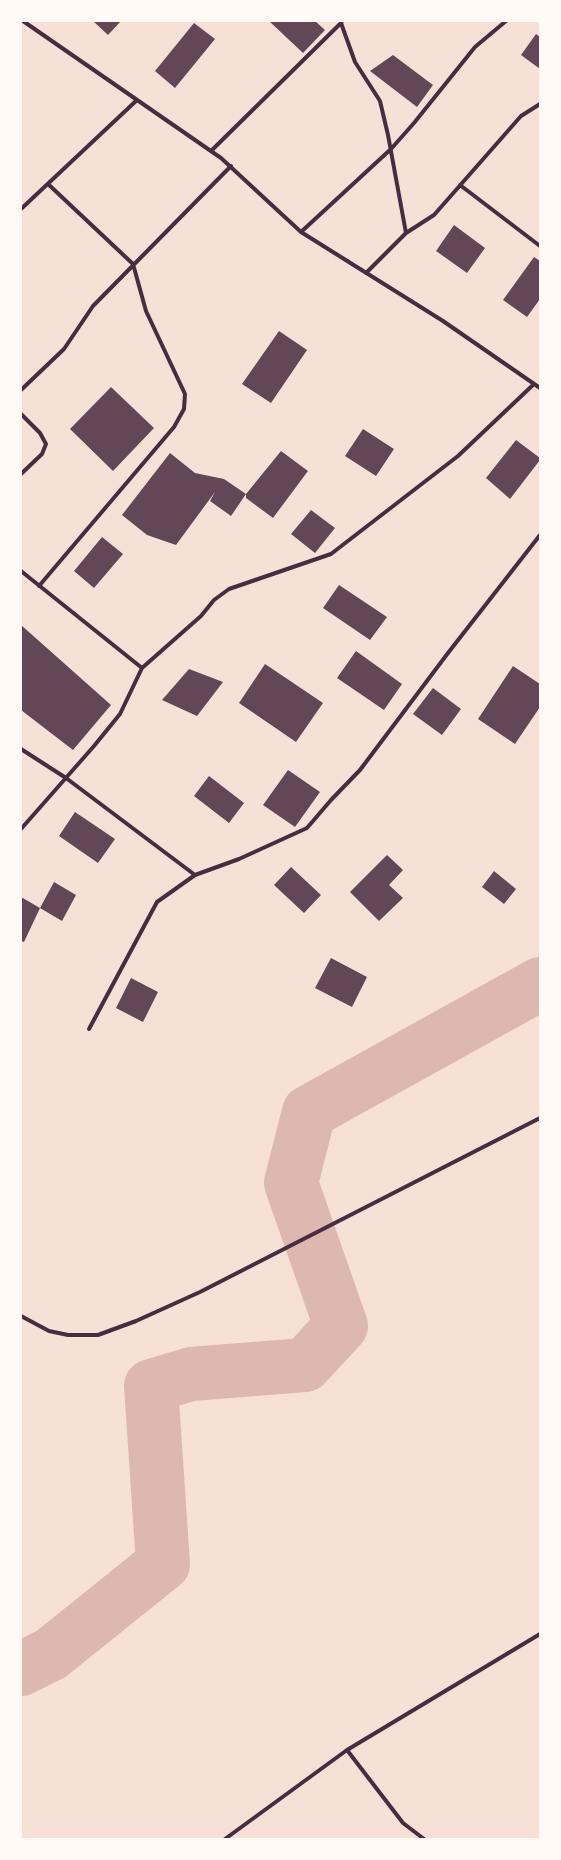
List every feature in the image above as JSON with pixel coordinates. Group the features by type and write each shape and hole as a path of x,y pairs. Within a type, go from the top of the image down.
{"street":[{"path":"22,21 231,166 301,232 443,321 540,388"},
{"path":"301,232 391,149 414,123 475,47 506,21"},
{"path":"211,151 341,22 355,62 380,101 391,149 406,233"},
{"path":"21,209 137,100"},
{"path":"366,273 406,233 434,215 521,116 540,104"},
{"path":"21,390 64,349 93,306 231,166"},
{"path":"39,586 174,427 184,409 185,394 146,311 133,264 48,184"},
{"path":"460,185 540,246"},
{"path":"21,829 120,714 142,668 201,616 214,600 229,590 331,554 458,456 534,384"},
{"path":"21,414 40,433 46,444 42,454 21,474"},
{"path":"88,1029 157,902 195,875 239,859 308,828 331,800 360,770 448,653 540,535"},
{"path":"21,571 142,668"},
{"path":"21,749 66,778 195,875"},
{"path":"21,1316 49,1330 68,1335 98,1335 136,1321 200,1292 540,1118"},
{"path":"225,1839 347,1750 540,1634"},
{"path":"347,1750 403,1823 424,1839"}],"building":[{"path":"93,21 121,21 108,35"},
{"path":"269,21 315,21 325,30 303,53"},
{"path":"194,23 215,39 175,88 155,71"},
{"path":"536,34 540,37 540,69 521,55"},
{"path":"393,55 433,85 417,107 370,71"},
{"path":"454,225 485,248 467,273 436,251"},
{"path":"534,257 540,261 540,299 527,317 503,300"},
{"path":"279,331 307,350 271,403 242,384"},
{"path":"111,387 154,428 113,471 70,429"},
{"path":"363,429 394,449 376,476 345,456"},
{"path":"516,440 540,458 540,460 510,499 486,478"},
{"path":"281,451 308,471 273,518 246,498 246,494"},
{"path":"170,453 195,473 224,479 246,494 231,516 210,501 215,492 176,545 147,535 122,515"},
{"path":"311,510 335,528 315,553 291,534"},
{"path":"102,537 123,554 94,588 74,571"},
{"path":"339,585 387,617 370,640 323,608"},
{"path":"21,625 111,705 73,750 21,710"},
{"path":"356,651 402,684 384,710 337,678"},
{"path":"265,664 323,703 296,742 239,703"},
{"path":"513,666 540,684 540,707 515,744 478,719"},
{"path":"189,669 223,682 197,716 162,700"},
{"path":"433,688 461,709 442,735 413,714"},
{"path":"288,770 320,792 295,827 263,805"},
{"path":"209,776 244,803 229,823 194,796"},
{"path":"75,812 115,839 98,863 59,836"},
{"path":"387,855 403,870 389,885 403,898 379,921 350,892"},
{"path":"291,867 321,895 304,913 274,885"},
{"path":"494,871 516,889 504,904 482,887"},
{"path":"54,882 76,895 62,921 40,908"},
{"path":"21,897 40,908 24,942 21,941"},
{"path":"331,958 367,977 352,1007 315,988"},
{"path":"131,978 158,992 143,1022 116,1008"}],"waterway":[{"path":"21,1669 51,1654 163,1564 151,1386 191,1374 305,1365 341,1326 291,1183 309,1112 540,984"}]}
